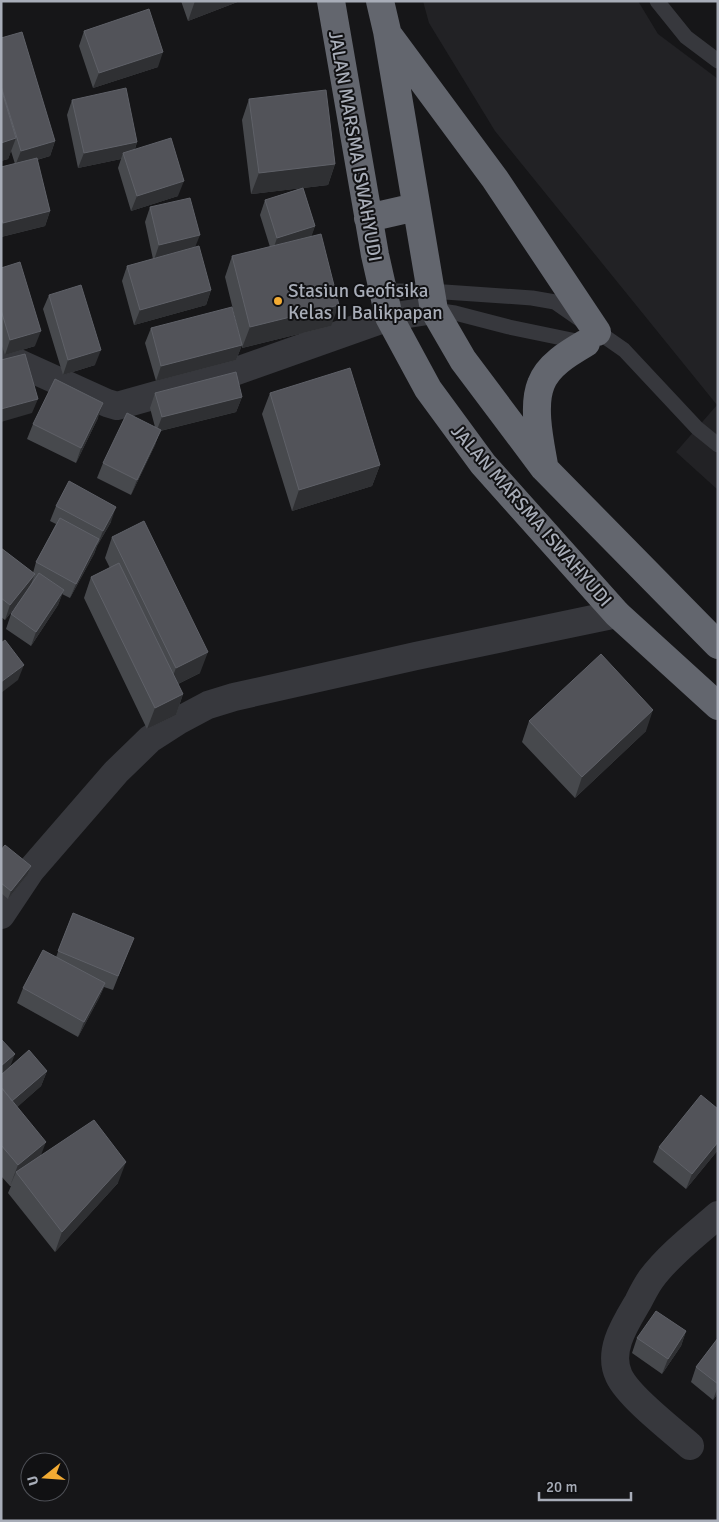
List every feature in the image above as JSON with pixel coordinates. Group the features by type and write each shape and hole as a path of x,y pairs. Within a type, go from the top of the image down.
{"highway":[{"name":"JALAN MARSMA ISWAHYUDI","path":"331,1 382,291 389,317 428,389 483,464 617,614 718,706"},
{"path":"380,1 387,31 432,300 463,360 544,468 718,645"},
{"path":"387,31 495,179 592,338 564,356 541,384 538,400 538,422 544,468"},
{"path":"368,218 416,207"}],"street":[{"path":"1,355 107,404 117,406 217,378 432,300"},
{"path":"1,915 32,870 116,772 150,739 208,705 234,697 416,656 617,614"},
{"path":"690,1446 628,1390 619,1376 614,1360 617,1343 627,1320 652,1278 687,1241 718,1215"}],"lane":[{"path":"657,1 686,37 718,61"},
{"path":"382,291 432,300 532,298 556,302 592,338"},
{"path":"432,300 455,313 509,327 592,338 624,350 697,428 718,445"}],"shaded area":[{"path":"423,1 638,1 658,34 718,79 718,490 676,452 717,405 495,131 429,23"}],"building":[{"path":"149,9 163,52 99,73 84,31"},
{"path":"22,32 55,141 21,151 1,86 1,38"},
{"path":"1,88 16,138 1,143"},
{"path":"126,88 137,142 84,153 72,100"},
{"path":"326,90 335,164 259,173 249,99"},
{"path":"171,138 184,181 137,196 123,153"},
{"path":"37,158 50,211 3,223 1,217 1,167"},
{"path":"303,188 315,226 277,238 265,200"},
{"path":"190,198 200,235 159,245 150,207"},
{"name":"Stasiun Geofisika Kelas II Balikpapan","path":"321,234 339,305 250,327 232,256"},
{"path":"199,246 211,290 140,310 127,266"},
{"path":"20,262 41,331 10,340 1,310 1,268"},
{"path":"81,285 101,350 68,360 49,295"},
{"path":"232,307 242,345 161,366 151,328"},
{"path":"25,354 38,399 1,409 1,360"},
{"path":"350,368 380,465 299,490 270,393"},
{"path":"236,372 242,397 162,417 155,393"},
{"path":"55,379 103,403 81,448 33,424"},
{"path":"127,413 161,430 137,480 103,463"},
{"path":"69,481 116,507 103,531 56,506"},
{"path":"60,518 99,539 76,584 36,562"},
{"path":"144,521 208,652 176,668 112,537"},
{"path":"1,548 35,574 10,605 1,598"},
{"path":"119,563 183,694 155,708 91,577"},
{"path":"39,573 64,590 36,632 11,614"},
{"path":"5,640 24,665 1,682 1,643"},
{"path":"601,654 653,710 582,777 529,721"},
{"path":"5,845 31,866 11,891 1,883 1,850"},
{"path":"73,913 134,938 118,976 58,951"},
{"path":"43,950 105,983 84,1022 23,988"},
{"path":"1,1039 15,1054 1,1066"},
{"path":"29,1050 47,1071 12,1101 1,1087 1,1075"},
{"path":"1,1087 46,1142 18,1165 1,1145"},
{"path":"701,1095 718,1109 718,1142 692,1174 659,1147"},
{"path":"94,1120 126,1162 62,1232 16,1172"},
{"path":"656,1311 686,1331 668,1359 637,1338"},
{"path":"718,1338 718,1384 696,1367"}],"place":[{"name":"Stasiun Geofisika Kelas II Balikpapan","path":"278,301"}]}
